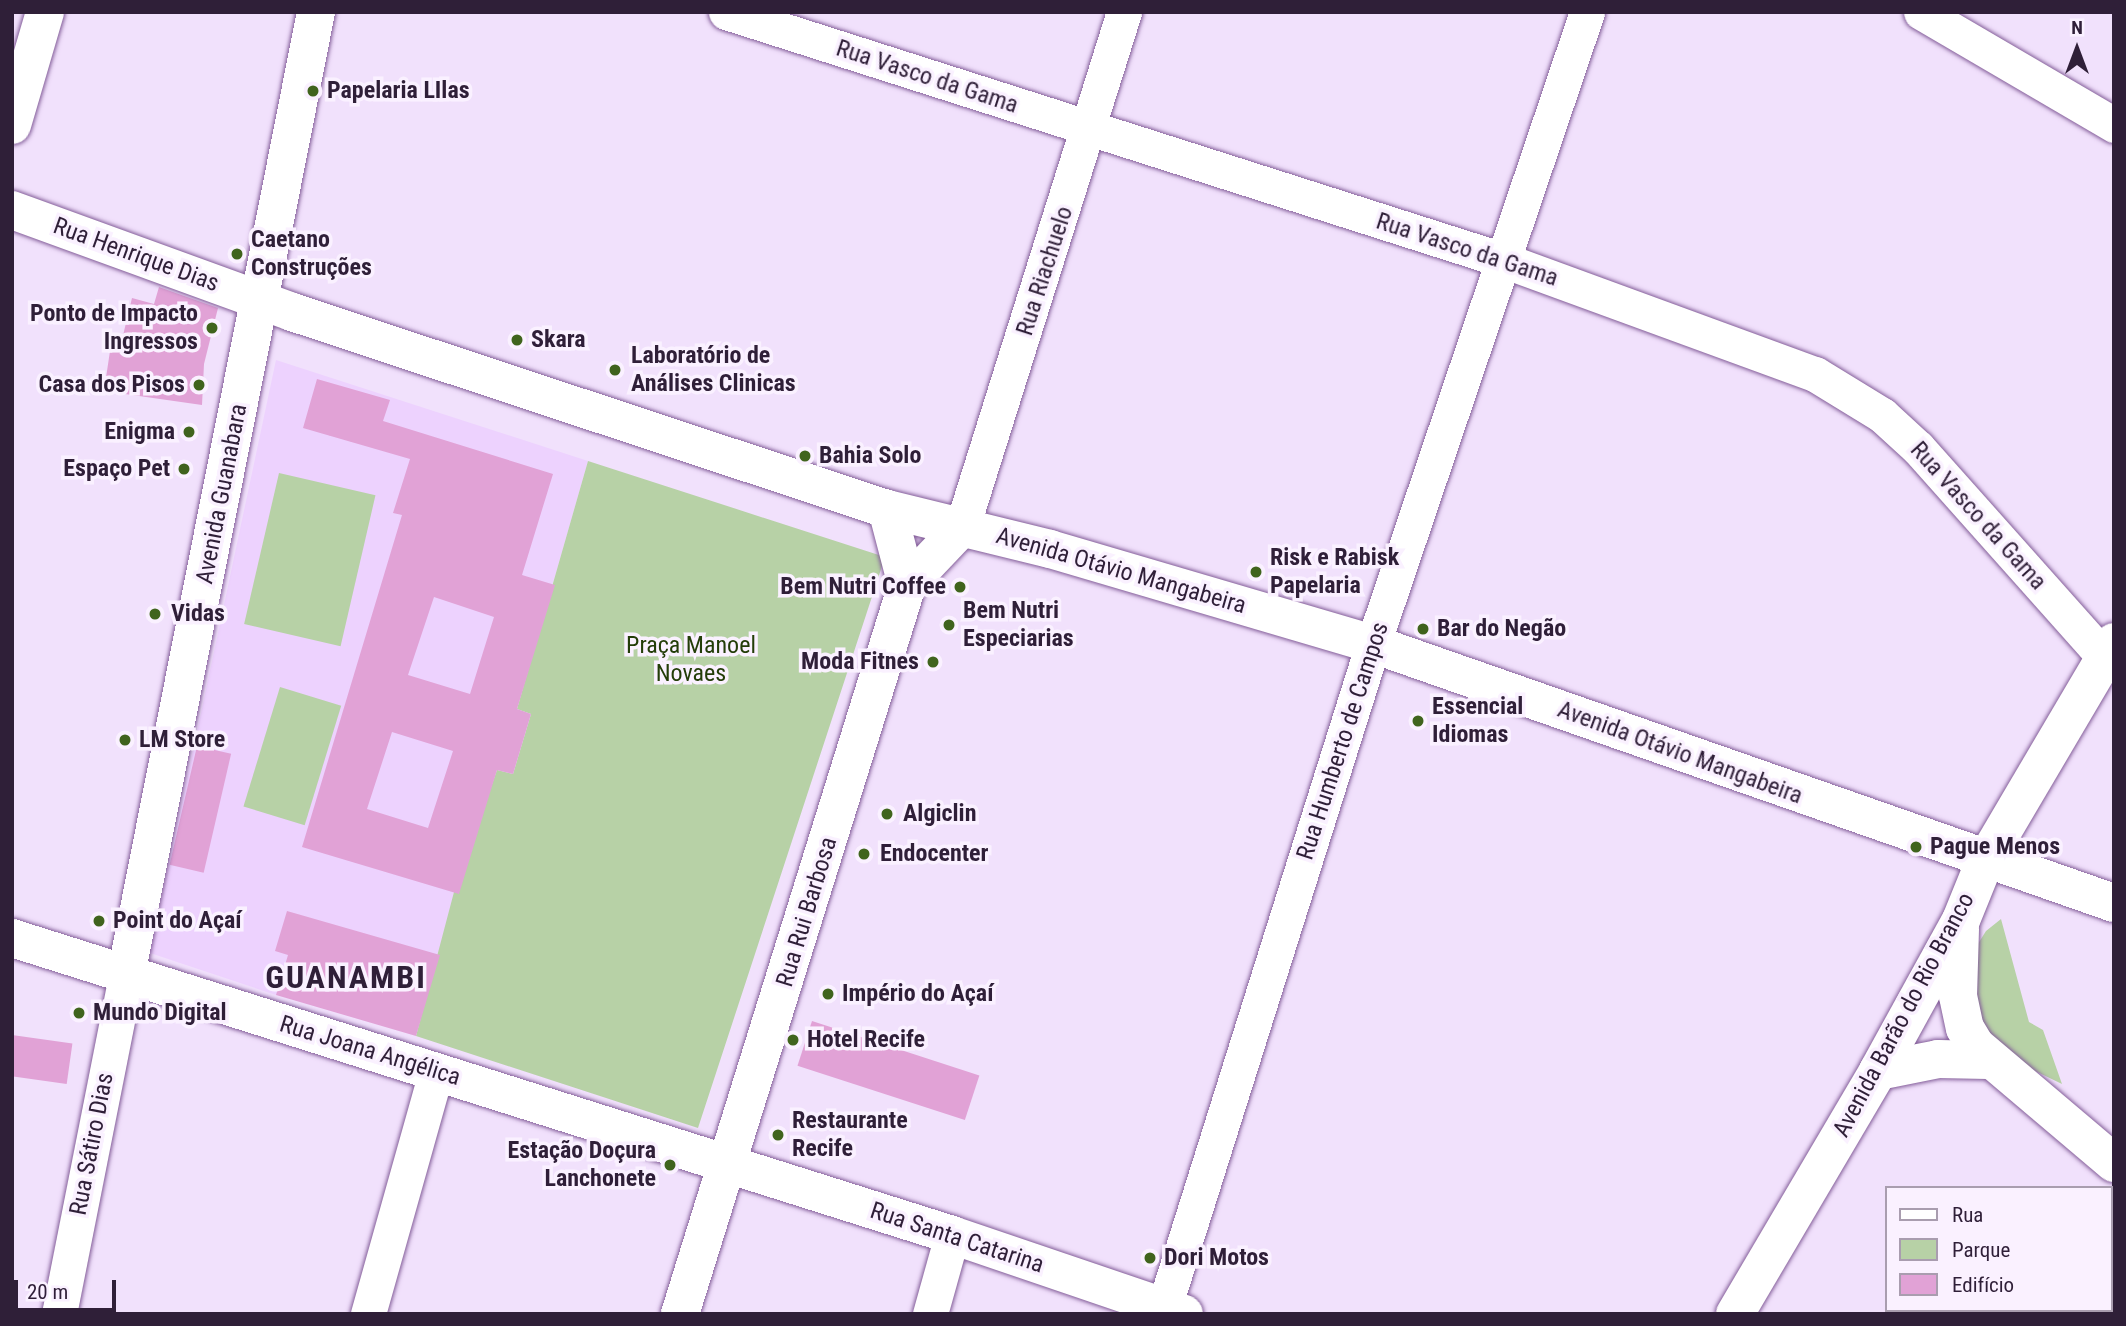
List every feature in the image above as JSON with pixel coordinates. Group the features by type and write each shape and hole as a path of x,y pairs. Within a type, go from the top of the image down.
{"main road":[{"path":"12,125 45,12"},
{"name":"Avenida Guanabara","path":"126,975 316,12"},
{"name":"Rua Henrique Dias","path":"12,210 259,300"},
{"path":"259,300 887,509 962,527"},
{"path":"887,509 907,585"},
{"name":"Rua Rui Barbosa","path":"680,1314 907,585 962,527"},
{"name":"Avenida Otávio Mangabeira","path":"962,527 1373,644 1985,861 2114,903"},
{"name":"Avenida Barão do Rio Branco","path":"1735,1314 1878,1071 1961,919 1985,861 2109,650"},
{"path":"1961,919 1961,1017 1989,1060 2114,1163"},
{"name":"Rua Joana Angélica","path":"12,938 729,1163"},
{"path":"1878,1071 1938,1059 1989,1060"},
{"name":"Rua Santa Catarina","path":"729,1163 952,1235 1170,1312"}],"street":[{"name":"Rua Vasco da Gama","path":"726,12 1503,260 1770,354 1848,391 1918,448 2109,650"},
{"name":"Rua Riachuelo","path":"962,527 1091,129 1124,12"},
{"name":"Rua Humberto de Campos","path":"1170,1312 1373,644 1587,12"},
{"path":"1921,12 2114,125"},
{"name":"Rua Sátiro Dias","path":"59,1314 126,975"},
{"path":"368,1314 436,1072"},
{"path":"930,1314 952,1235"}],"shaded area":[{"path":"276,360 588,461 517,709 531,714 513,774 497,770 454,893 440,955 276,995 150,953"}],"green space":[{"name":"Praça Manoel Novaes","path":"588,461 885,557 698,1128 416,1036 454,892 497,770 513,774 531,714 517,709"},
{"path":"279,473 375,495 341,646 244,624"},
{"path":"280,687 341,706 305,825 243,807"},
{"path":"2001,919 2029,1022 2043,1030 2062,1084 1982,1045 1966,963 1986,931"}],"building":[{"path":"159,287 218,308 204,364 202,405 104,391 110,351 119,352 132,298 154,304"},
{"path":"317,379 390,400 383,421 553,474 522,575 555,585 517,709 531,714 513,774 497,770 459,894 302,847 402,515 393,513 410,459 303,428","holes":["434,597 494,617 470,694 408,675","392,732 453,751 428,828 367,809"]},
{"path":"197,746 231,754 204,873 170,865"},
{"path":"287,911 440,955 416,1036 276,995 288,955 275,951"},
{"path":"812,1021 979,1075 965,1120 797,1066"},
{"path":"12,1035 72,1043 67,1084 12,1076"}],"place":[{"name":"Papelaria LIlas","path":"313,91"},
{"name":"Caetano Construções","path":"237,254"},
{"name":"Ponto de Impacto Ingressos","path":"212,328"},
{"name":"Skara","path":"517,340"},
{"name":"Laboratório de Análises Clinicas","path":"615,370"},
{"name":"Casa dos Pisos","path":"199,385"},
{"name":"Enigma","path":"189,432"},
{"name":"Bahia Solo","path":"805,456"},
{"name":"Espaço Pet","path":"184,469"},
{"name":"Risk e Rabisk Papelaria","path":"1256,572"},
{"name":"Bem Nutri Coffee","path":"960,587"},
{"name":"Vidas","path":"155,614"},
{"name":"Bem Nutri Especiarias","path":"949,625"},
{"name":"Bar do Negão","path":"1423,629"},
{"name":"Moda Fitnes","path":"933,662"},
{"name":"Essencial Idiomas","path":"1418,721"},
{"name":"LM Store","path":"125,740"},
{"name":"Algiclin","path":"887,814"},
{"name":"Pague Menos","path":"1916,847"},
{"name":"Endocenter","path":"864,854"},
{"name":"Point do Açaí","path":"99,921"},
{"name":"Império do Açaí","path":"828,994"},
{"name":"Mundo Digital","path":"79,1013"},
{"name":"Hotel Recife","path":"793,1040"},
{"name":"Restaurante Recife","path":"778,1135"},
{"name":"Estação Doçura Lanchonete","path":"670,1165"},
{"name":"Dori Motos","path":"1150,1258"}],"district":[{"name":"GUANAMBI","path":"346,977"}]}
